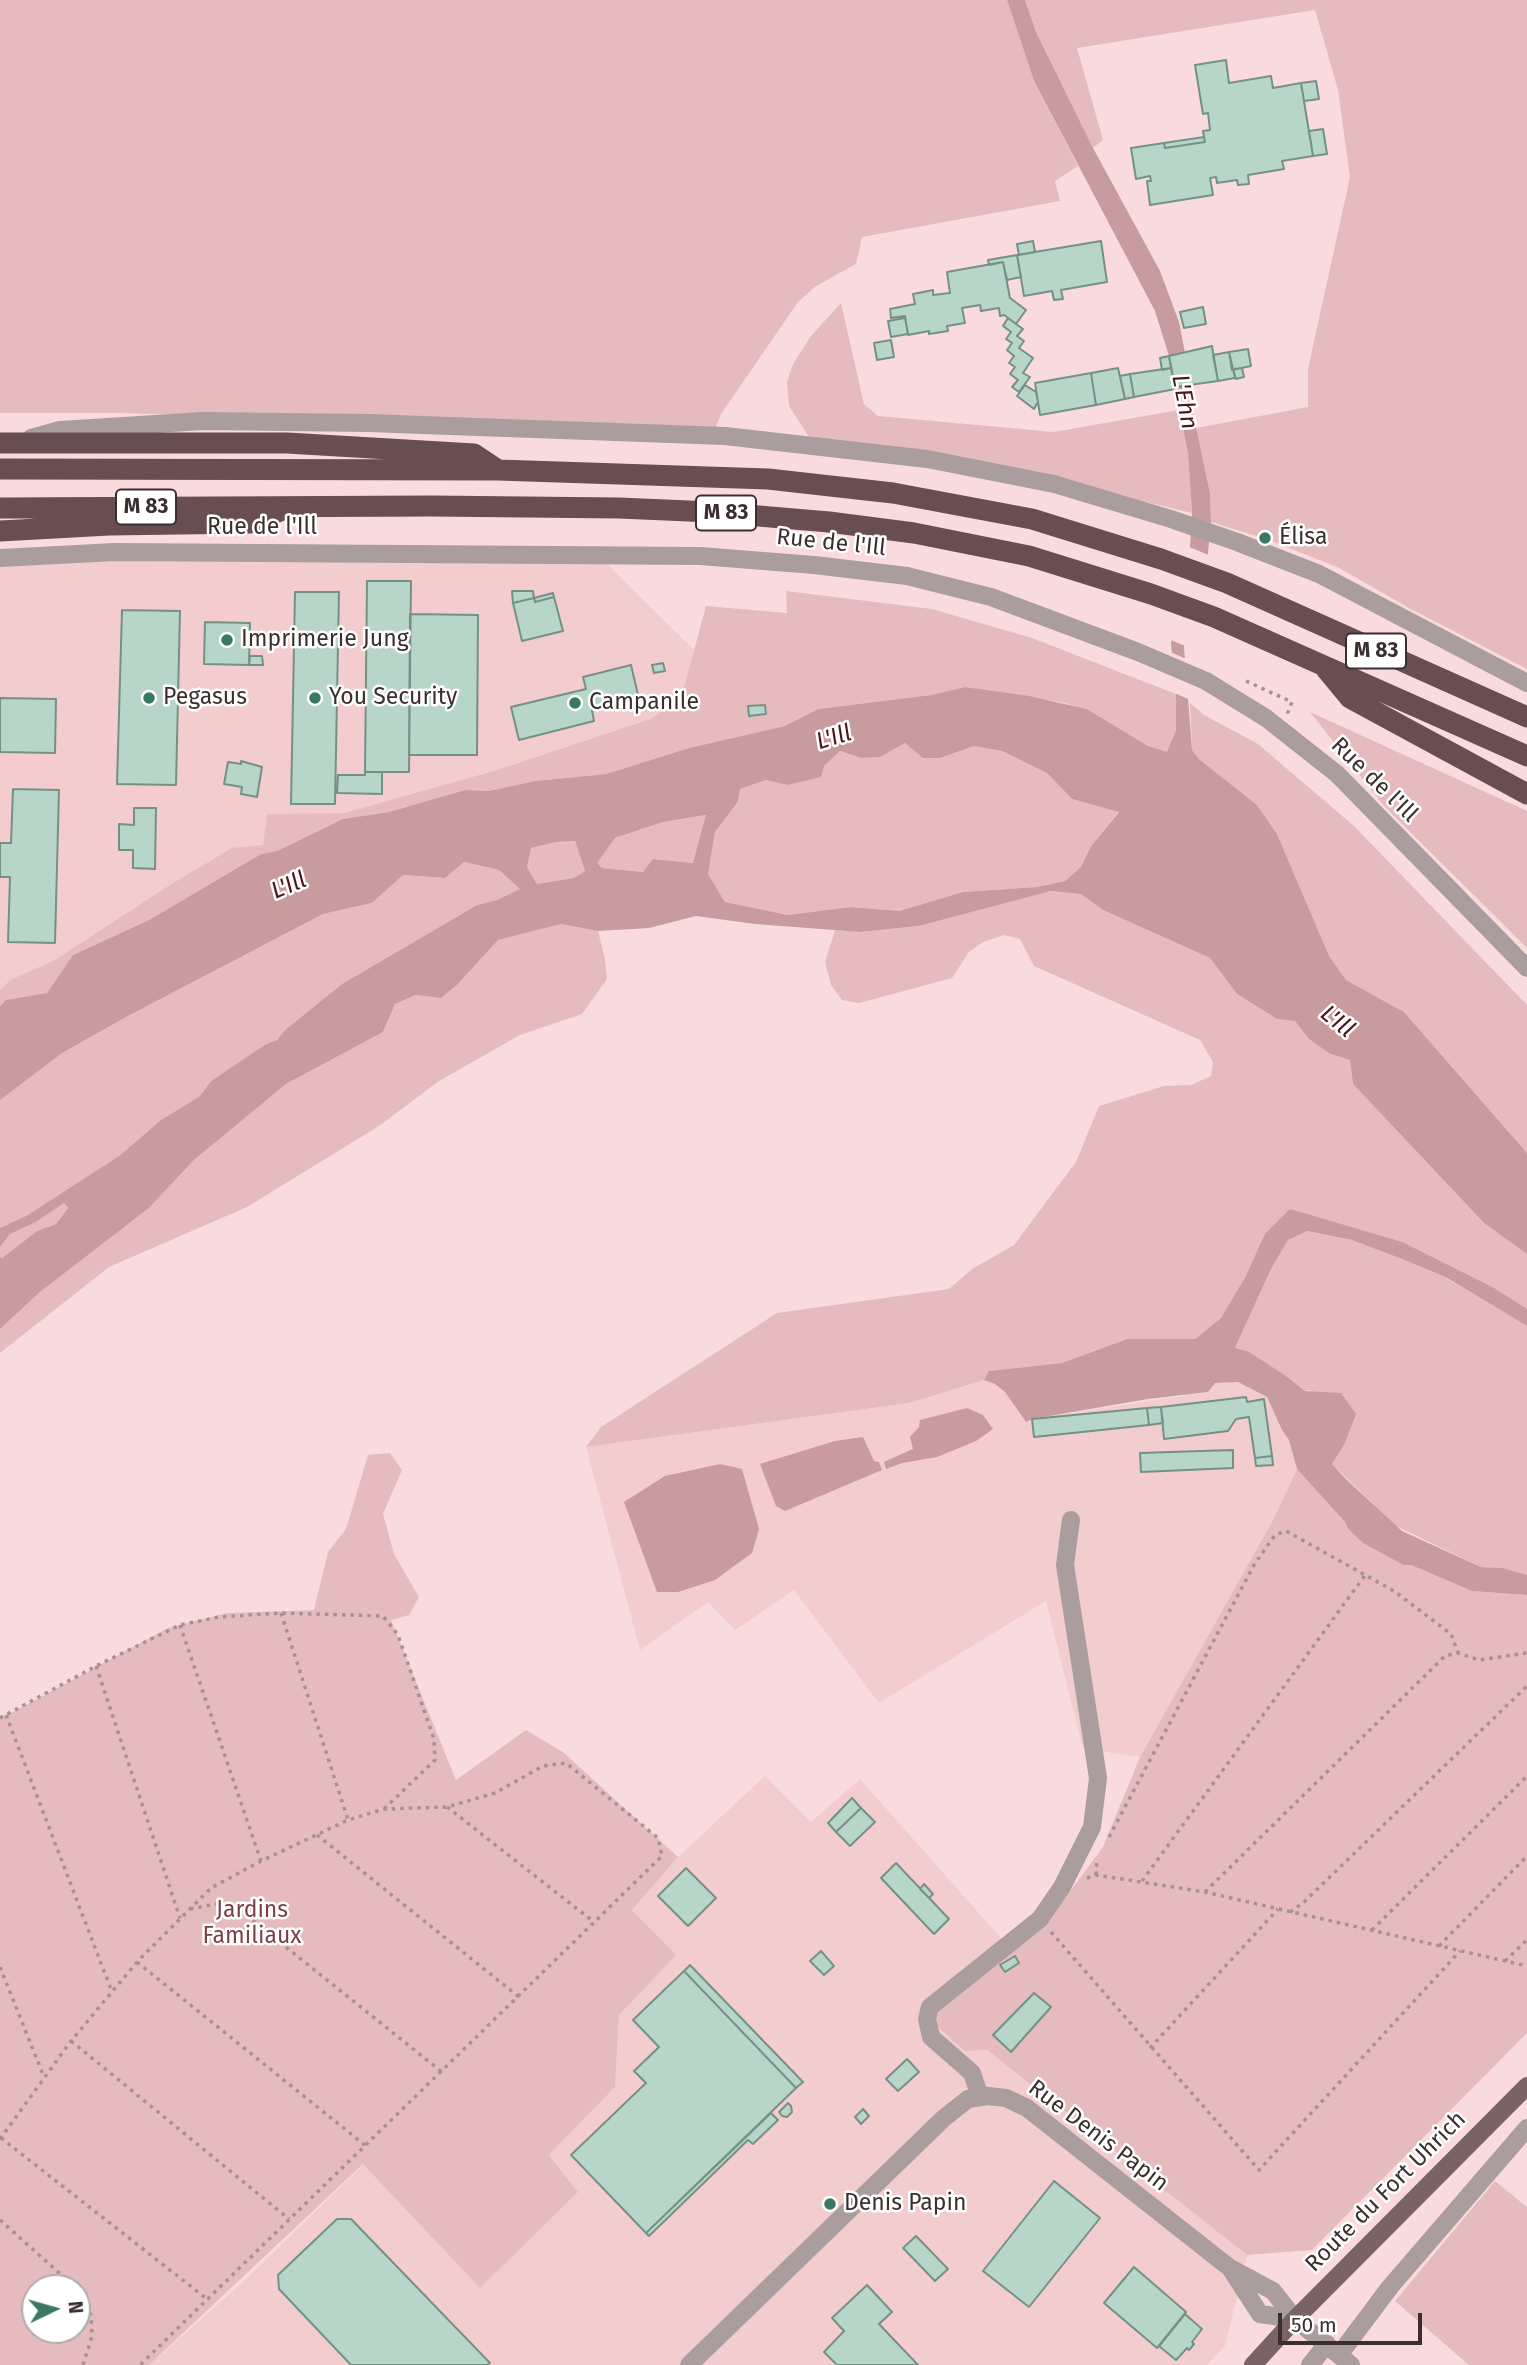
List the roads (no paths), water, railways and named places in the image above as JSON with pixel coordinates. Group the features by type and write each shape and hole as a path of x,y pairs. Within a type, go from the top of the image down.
{"highway":[{"path":"7,443 300,444 474,454 498,470"},
{"name":"M 83","path":"0,469 498,470 768,479 893,493 1032,519 1161,559 1227,583 1527,717"},
{"path":"0,531 108,524 250,523 292,507"},
{"name":"M 83","path":"0,508 619,508 712,512 829,522 914,533 1029,556 1151,594 1214,617 1527,756"},
{"path":"1322,664 1350,698 1527,794"}],"main road":[{"name":"Route du Fort Uhrich","path":"1253,2365 1295,2319 1527,2086"}],"street":[{"path":"7,443 60,430 203,421 490,426 725,436 927,459 1054,484 1237,542 1320,574 1527,683"},
{"name":"Rue de l'Ill","path":"0,558 116,552 700,556 907,576 991,597 1138,652 1206,681 1266,718 1337,774 1527,968"},
{"path":"689,2365 944,2118 968,2099 980,2096 972,2073 931,2037 927,2019 930,2007 1040,1919 1062,1887 1093,1827 1098,1778 1065,1565 1071,1520"},
{"name":"Rue Denis Papin","path":"980,2096 1006,2098 1027,2108 1230,2268 1260,2314 1295,2319"},
{"path":"1310,2365 1339,2355 1390,2287 1527,2128"},
{"path":"1295,2319 1339,2355"}],"water":[{"path":"1007,0 1025,0 1036,32 1093,148 1160,271 1179,322 1185,353 1169,356 1155,311 1034,81"},
{"path":"1187,385 1210,493 1208,553 1184,647 1192,750 1199,759 1257,805 1277,834 1329,956 1346,980 1404,1012 1527,1153 1527,1254 1484,1223 1353,1084 1350,1060 1330,1054 1309,1039 1295,1021 1277,1019 1237,994 1210,958 1103,910 1081,894 1051,891 919,926 860,932 755,924 696,916 649,928 598,931 561,924 498,940 457,985 441,998 416,995 395,1004 383,1032 286,1084 194,1160 149,1208 40,1292 0,1329 0,1257 37,1231 56,1224 68,1208 64,1203 36,1222 10,1234 0,1247 0,1228 26,1216 119,1156 161,1120 200,1096 211,1081 266,1044 277,1040 285,1030 342,984 477,905 497,900 520,889 499,870 464,862 445,878 403,875 372,903 323,914 128,1016 62,1053 0,1100 0,1006 6,1000 47,993 73,955 149,920 261,854 277,851 343,819 389,812 465,790 489,791 535,781 606,774 689,748 785,726 818,709 931,695 965,687 1029,696 1087,709 1148,746 1167,752 1176,730 1171,643 1190,547 1192,513 1188,454 1175,387","holes":["905,743 923,758 940,758 974,746 1002,751 1047,773 1072,799 1119,812 1091,846 1081,867 1065,881 1037,887 963,892 899,911 851,907 788,915 725,902 708,874 715,832 738,802 740,789 766,780 787,785 821,777 824,766 840,751 861,758 880,757","706,815 693,863 653,859 643,872 602,868 597,863 615,838 663,822","575,841 585,871 574,878 537,884 527,867 531,848"]},
{"path":"1290,1209 1402,1242 1494,1288 1527,1309 1527,1326 1447,1278 1352,1240 1307,1231 1288,1240 1271,1269 1235,1348 1249,1352 1305,1391 1341,1393 1356,1414 1344,1445 1332,1464 1402,1531 1481,1567 1503,1568 1527,1575 1527,1595 1472,1591 1411,1565 1403,1565 1363,1543 1297,1469 1289,1440 1267,1397 1238,1382 1215,1383 1208,1392 1148,1399 1026,1422 1005,1392 984,1380 989,1371 1062,1363 1127,1339 1195,1339 1221,1318 1246,1276 1265,1234"},
{"path":"967,1408 983,1415 993,1429 976,1441 937,1457 902,1463 886,1469 884,1462 913,1449 910,1437 919,1427 920,1420"},
{"path":"863,1437 874,1461 879,1462 882,1470 785,1511 776,1506 760,1464 835,1441"},
{"path":"720,1464 742,1469 759,1529 752,1553 715,1580 678,1592 657,1592 624,1502 665,1476"}],"place":[{"name":"Élisa","path":"1265,538"},
{"name":"Imprimerie Jung","path":"227,640"},
{"name":"Pegasus","path":"149,698"},
{"name":"You Security","path":"315,698"},
{"name":"Campanile","path":"575,703"},
{"name":"Denis Papin","path":"830,2204"}],"water label":[{"name":"L'Ehn","path":"1184,402"},
{"name":"L'Ill","path":"834,738"},
{"name":"L'Ill","path":"289,886"},
{"name":"L'Ill","path":"1337,1022"}],"park label":[{"name":"Jardins Familiaux","path":"252,1924"}]}
